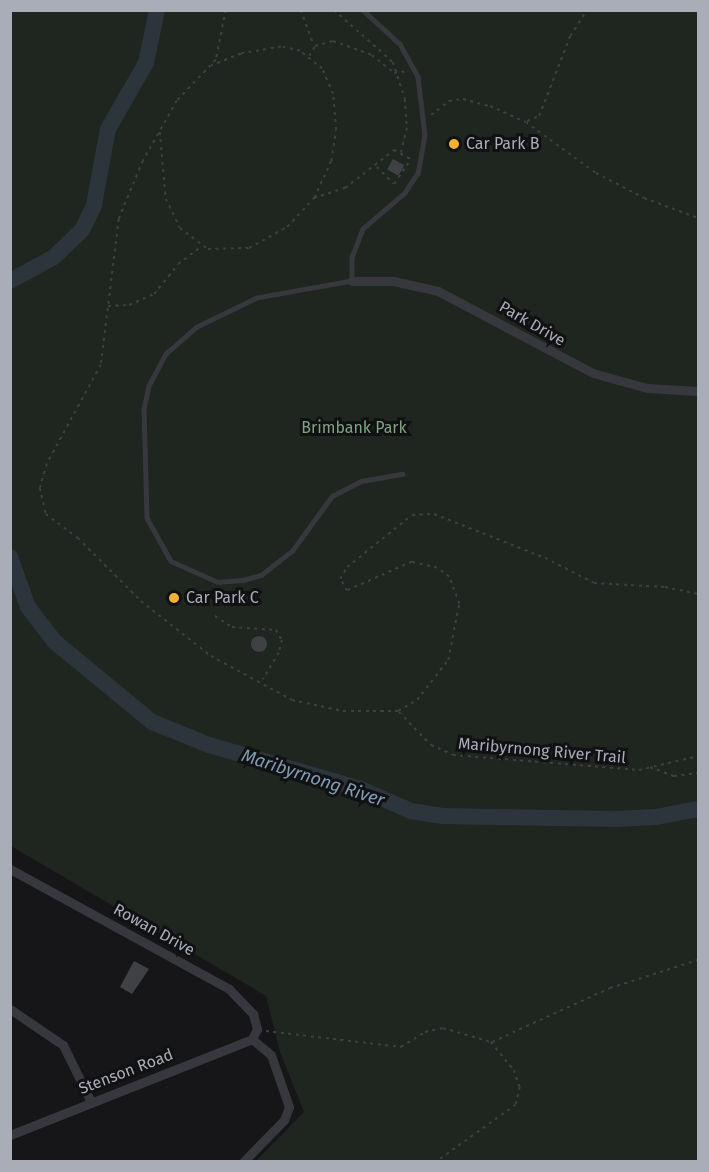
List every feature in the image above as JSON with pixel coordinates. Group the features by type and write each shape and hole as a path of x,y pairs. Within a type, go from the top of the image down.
{"street":[{"name":"Park Drive","path":"352,281 393,281 438,291 593,373 647,388 699,391"},
{"name":"Rowan Drive","path":"10,869 229,989 250,1009 254,1035"},
{"path":"10,1009 63,1045 91,1102"},
{"name":"Stenson Road","path":"10,1135 254,1035"},
{"path":"243,1161 284,1120 290,1107 271,1055 254,1035"}],"lane":[{"path":"363,10 399,44 414,69 424,115 421,165 405,193 363,229 352,257 352,281 257,298 197,327 166,354 149,386 144,409 147,518 171,561 218,582 243,580 261,575 292,551 332,496 361,481 402,474"}],"path":[{"path":"226,10 220,50 211,67 183,93 160,131 115,232 101,365 52,452 40,488 42,507 185,636 232,668 262,680 311,706 373,714 398,711 417,700 448,660 459,624 455,588 437,568 412,562 347,591 340,579 347,567 411,515 434,514 545,558 594,583 665,587 699,594"},
{"path":"302,10 315,46"},
{"path":"334,10 385,53 398,74 407,115 401,154"},
{"path":"526,122 539,116 570,36 587,10"},
{"path":"309,57 315,46 333,41 354,47 398,74 414,69"},
{"path":"160,131 166,199 180,228 202,246 228,252 249,248 287,227 314,198 331,161 336,130 331,85 309,57 290,48 267,48 211,67"},
{"path":"424,115 435,115 449,100 463,99 526,122 596,173 644,198 699,218"},
{"path":"314,198 345,188 376,167 394,150 421,165"},
{"path":"376,167 394,184 410,159"},
{"path":"108,306 129,305 154,294 178,264 202,246"},
{"path":"215,615 232,627 276,630 282,640 279,653 262,680"},
{"name":"Maribyrnong River Trail","path":"398,711 431,745 453,755 649,767 699,756"},
{"path":"649,767 674,777 699,772"},
{"path":"491,1042 610,988 699,960"},
{"path":"254,1035 401,1047 425,1032 443,1028 491,1042 514,1070 520,1087 516,1105 436,1161"}],"green space":[{"name":"Brimbank Park","path":"11,11 698,11 698,1161 256,1161 304,1112 280,1052 266,996 11,846"}],"building":[{"path":"393,159 404,165 399,176 387,169"},
{"path":"259,636 267,644 259,652 251,644"},
{"path":"134,961 149,969 132,994 120,987"}],"waterway":[{"name":"Maribyrnong River","path":"10,281 54,257 82,230 94,205 108,129 146,63 157,10"},
{"name":"Maribyrnong River","path":"10,557 28,607 55,642 152,722 209,745 361,789 411,811 443,816 616,819 656,817 698,809"}],"place":[{"name":"Car Park B","path":"454,144"},
{"name":"Car Park C","path":"174,598"}]}
